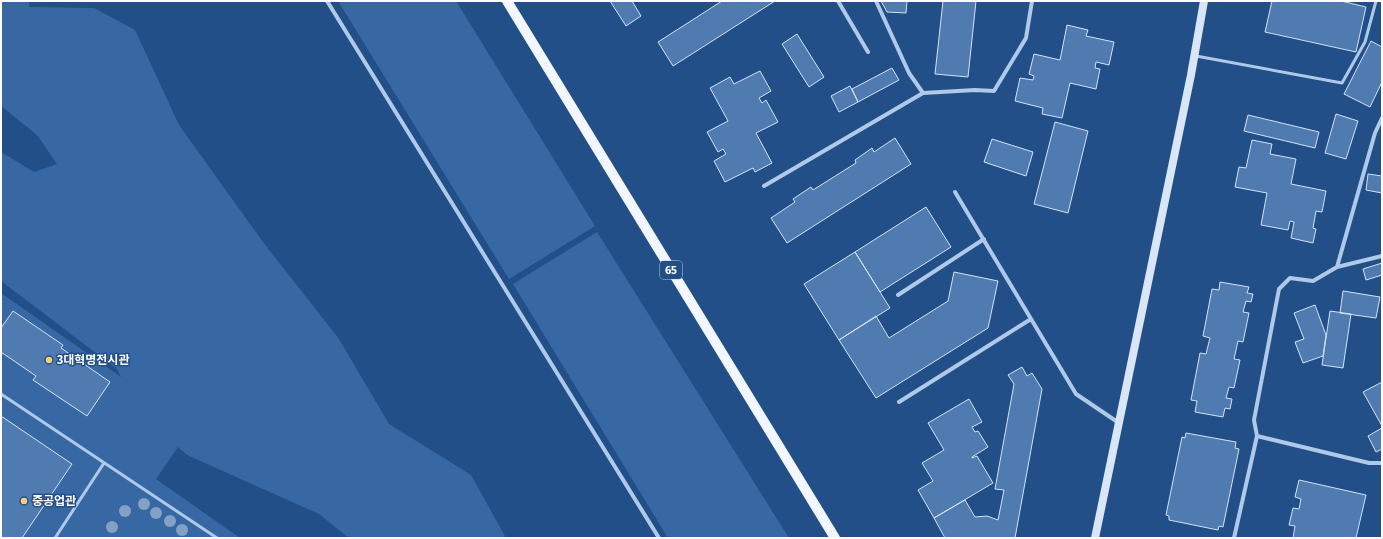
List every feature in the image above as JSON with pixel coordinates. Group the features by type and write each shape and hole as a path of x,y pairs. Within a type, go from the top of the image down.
{"main road":[{"name":"65","path":"507,1 835,538"}],"street":[{"path":"327,1 659,538"},
{"path":"838,1 868,52"},
{"path":"876,1 909,73 923,93"},
{"path":"764,186 923,93 975,90 994,91 1026,38 1032,1"},
{"path":"1095,538 1204,1"},
{"path":"1337,267 1375,133 1382,118"},
{"path":"955,192 1076,394 1119,423"},
{"path":"898,295 984,239"},
{"path":"1234,538 1257,436 1254,420 1279,289 1290,278 1313,281 1337,267 1382,256"},
{"path":"899,402 1031,319"},
{"path":"1257,436 1369,463 1382,463"}],"lane":[{"path":"1194,55 1342,83 1365,42 1376,1"},
{"path":"1,394 217,538"},
{"path":"55,538 104,463"}],"shaded area":[{"path":"1,1 29,1 29,7 94,8 135,30 179,125 263,242 339,339 389,424 471,475 506,538 349,538 319,514 187,455 178,447 156,479 240,538 1,538 1,293 121,377 117,369 1,281 1,152 34,172 57,164 37,135 1,106"},
{"path":"338,1 456,1 595,226 509,279"},
{"path":"597,232 789,538 668,538 513,284"}],"building":[{"path":"610,1 632,1 641,16 626,26"},
{"path":"722,1 775,1 673,66 658,42"},
{"path":"881,1 907,1 906,13 887,12"},
{"path":"943,1 976,1 968,77 935,74"},
{"path":"1272,1 1341,1 1366,7 1356,52 1265,32"},
{"path":"1067,25 1088,30 1086,36 1114,42 1109,65 1096,62 1095,68 1100,69 1096,89 1070,83 1062,118 1042,114 1043,108 1015,101 1020,78 1033,80 1034,76 1029,74 1034,54 1060,60"},
{"path":"797,34 824,77 809,87 782,44"},
{"path":"1371,41 1382,47 1382,82 1370,107 1344,94"},
{"path":"892,68 899,80 858,102 852,89"},
{"path":"760,71 771,91 759,98 762,103 766,100 778,122 756,133 772,163 755,172 753,168 725,182 714,161 726,154 723,149 718,152 707,132 728,121 710,88 730,77 734,84"},
{"path":"850,86 858,102 839,112 831,96"},
{"path":"1336,114 1358,121 1346,159 1325,153"},
{"path":"1248,115 1319,132 1315,148 1244,131"},
{"path":"1055,122 1088,131 1068,213 1034,204"},
{"path":"895,138 911,164 787,243 771,218 795,202 793,199 811,187 813,190 856,163 855,160 872,148 874,152"},
{"path":"992,139 1033,152 1026,176 984,162"},
{"path":"1252,140 1272,144 1270,154 1296,159 1291,184 1326,191 1322,212 1316,211 1313,228 1316,229 1313,243 1291,238 1294,222 1290,221 1288,230 1261,225 1267,193 1235,187 1239,167 1246,168"},
{"path":"1368,174 1382,176 1382,193 1366,190"},
{"path":"926,207 951,247 880,292 855,252"},
{"path":"855,252 890,308 839,340 804,284"},
{"path":"1382,263 1382,275 1366,280 1363,269"},
{"path":"954,272 998,281 988,328 876,398 839,340 876,316 889,338 948,301"},
{"path":"1220,282 1249,287 1247,293 1253,294 1251,302 1246,301 1243,312 1249,313 1243,342 1238,341 1234,359 1240,360 1234,388 1229,387 1226,398 1232,399 1230,409 1225,408 1223,417 1195,412 1197,401 1191,400 1200,353 1206,354 1210,338 1203,336 1212,289 1219,290"},
{"path":"1343,291 1380,297 1376,318 1340,313"},
{"path":"1315,305 1326,335 1323,356 1303,363 1295,342 1304,339 1294,313"},
{"path":"13,311 63,345 61,348 110,382 87,416 33,380 36,376 1,352 1,328"},
{"path":"1330,311 1351,314 1343,368 1322,365"},
{"path":"1022,367 1027,376 1032,373 1042,389 1015,538 945,538 934,518 965,500 975,517 987,516 998,520 1004,490 995,489 1014,384 1008,375"},
{"path":"1382,382 1382,426 1363,392"},
{"path":"969,399 982,422 972,427 975,432 978,431 988,447 972,458 977,456 993,483 934,518 918,490 933,481 922,463 944,450 928,423"},
{"name":"중공업관","path":"1,416 72,464 22,538 1,538"},
{"path":"1382,428 1382,449 1376,452 1368,436"},
{"path":"1186,433 1236,442 1235,448 1239,449 1223,527 1219,526 1218,530 1169,520 1169,516 1166,515 1182,437 1185,438"},
{"path":"1299,480 1366,495 1356,538 1293,538 1295,526 1289,525 1293,508 1299,509 1301,499 1295,497"}],"place":[{"name":"3대혁명전시관","path":"49,360"},
{"name":"중공업관","path":"24,501"}]}
